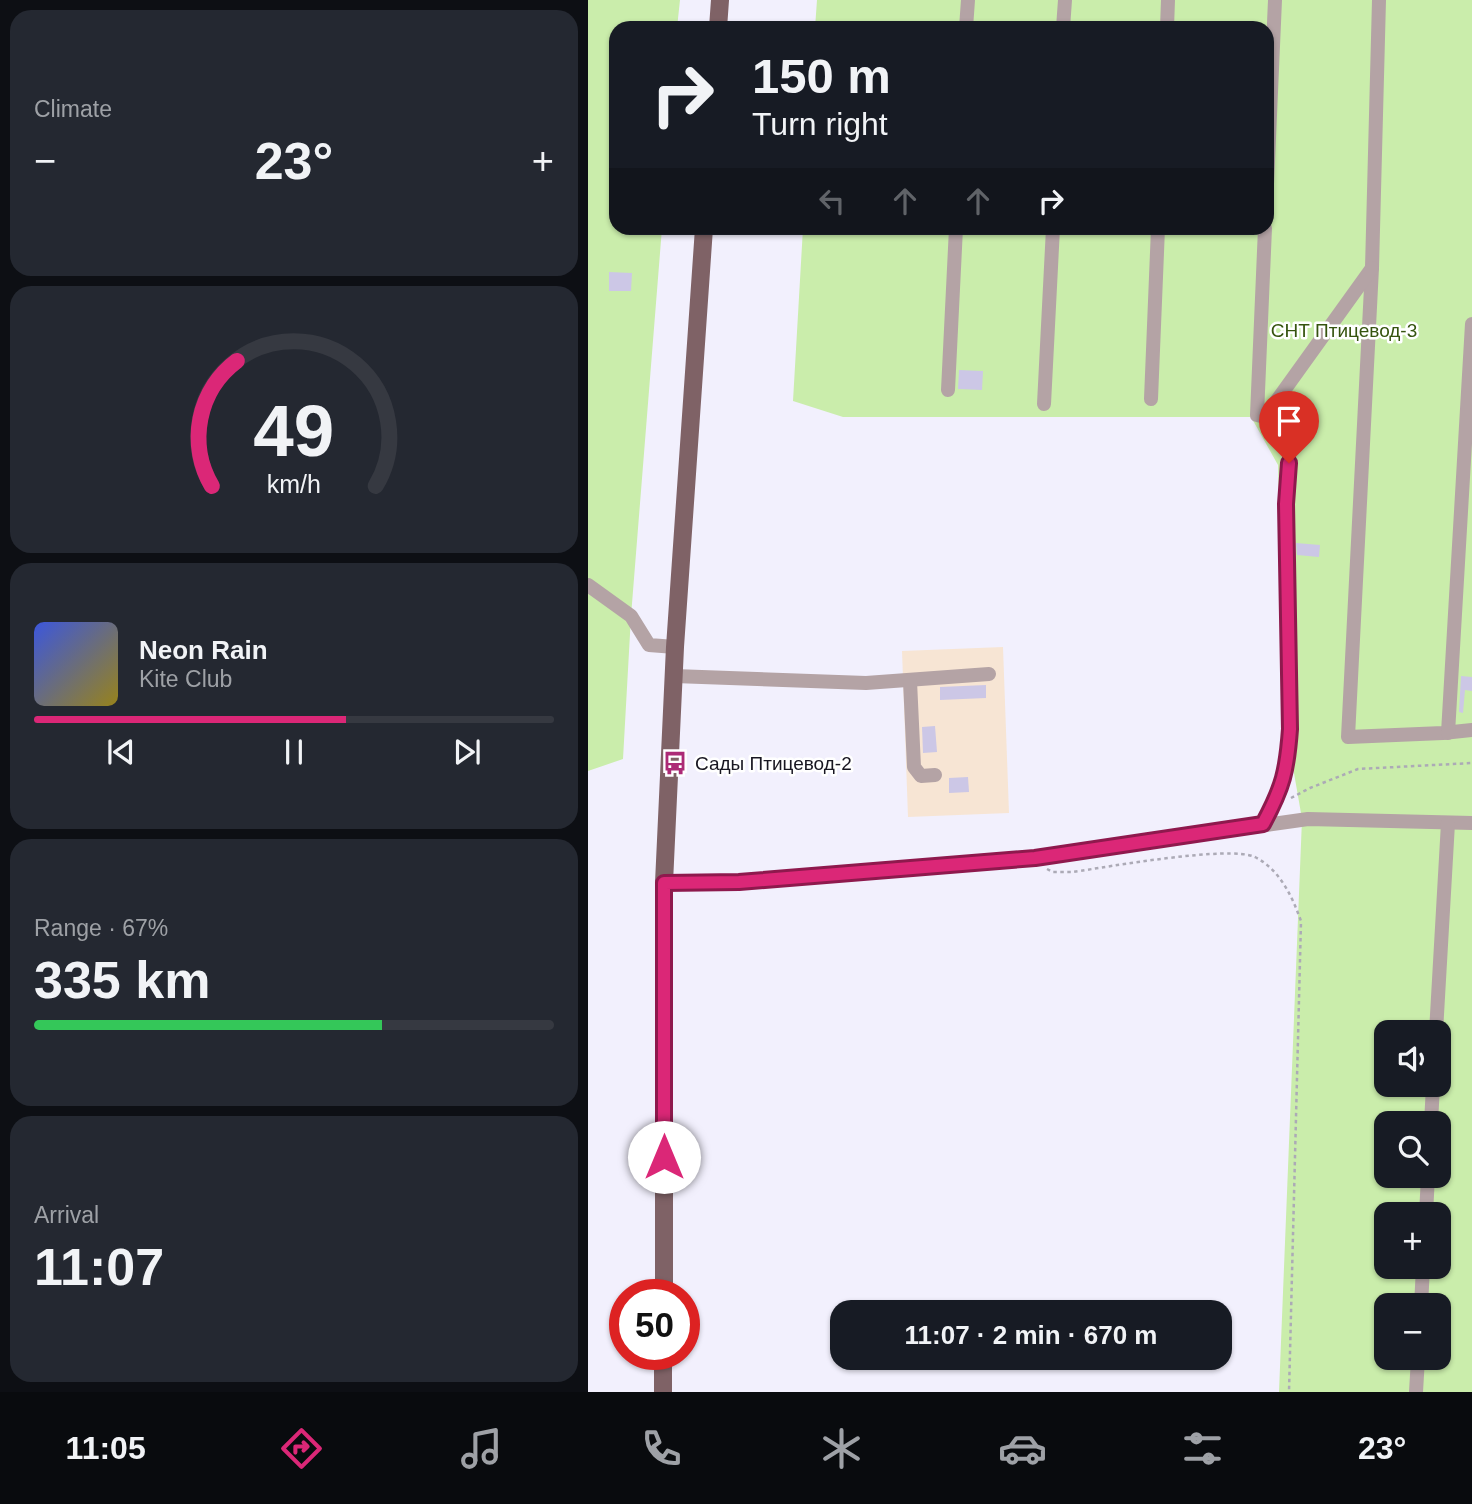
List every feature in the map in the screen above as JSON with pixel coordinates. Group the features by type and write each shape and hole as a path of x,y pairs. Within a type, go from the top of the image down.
{"main road":[{"path":"718,21 720,0"},
{"path":"664,1279 664,883 675,647 704,235"},
{"path":"663,1370 663,1392"}],"lane":[{"path":"967,21 968,0"},
{"path":"1064,21 1065,0"},
{"path":"1167,21 1168,0"},
{"path":"1274,23 1275,0"},
{"path":"1379,0 1372,268 1348,737 1472,730"},
{"path":"948,390 956,235"},
{"path":"1044,404 1053,235"},
{"path":"1151,399 1158,235"},
{"path":"1265,235 1257,415 1265,417 1372,268"},
{"path":"1448,733 1472,324"},
{"path":"1263,824 1280,792 1289,740 1286,504 1290,443"},
{"path":"588,585 631,617 649,645 675,647"},
{"path":"674,676 866,683 989,674"},
{"path":"910,681 914,767 921,776 935,775"},
{"path":"664,883 739,882 1035,858 1308,819 1472,823"},
{"path":"1437,1020 1448,823"},
{"path":"1416,1392 1417,1370"}],"path":[{"path":"1287,800 1358,769 1472,764"},
{"path":"1035,858 1042,867 1053,872 1073,872 1227,852 1254,856 1273,870 1292,894 1301,921 1289,1392"}],"shaded area":[{"path":"1003,647 1009,813 908,817 902,651"}],"green space":[{"path":"588,0 680,0 678,21 609,21 609,235 661,235 631,616 623,759 588,771"},
{"name":"СНТ Птицевод-3","path":"817,0 1472,0 1472,1392 1279,1392 1302,819 1283,710 1278,465 1251,417 843,417 793,401 803,235 1274,235 1274,21 816,21"}],"building":[{"path":"609,272 632,273 631,291 609,291"},
{"path":"959,370 983,371 982,390 958,389"},
{"path":"1296,543 1320,545 1319,557 1297,555"},
{"path":"1461,676 1472,677 1472,691 1465,690 1463,713 1459,712"},
{"path":"986,685 986,698 940,700 940,687"},
{"path":"935,726 937,752 923,753 922,727"},
{"path":"968,777 969,792 949,793 949,778"}],"place":[{"name":"Сады Птицевод-2","path":"675,763"}],"route":[{"path":"664,1157 664,883 739,882 1035,858 1263,824 1280,792 1287,762 1290,729 1286,504 1289,463"}]}
